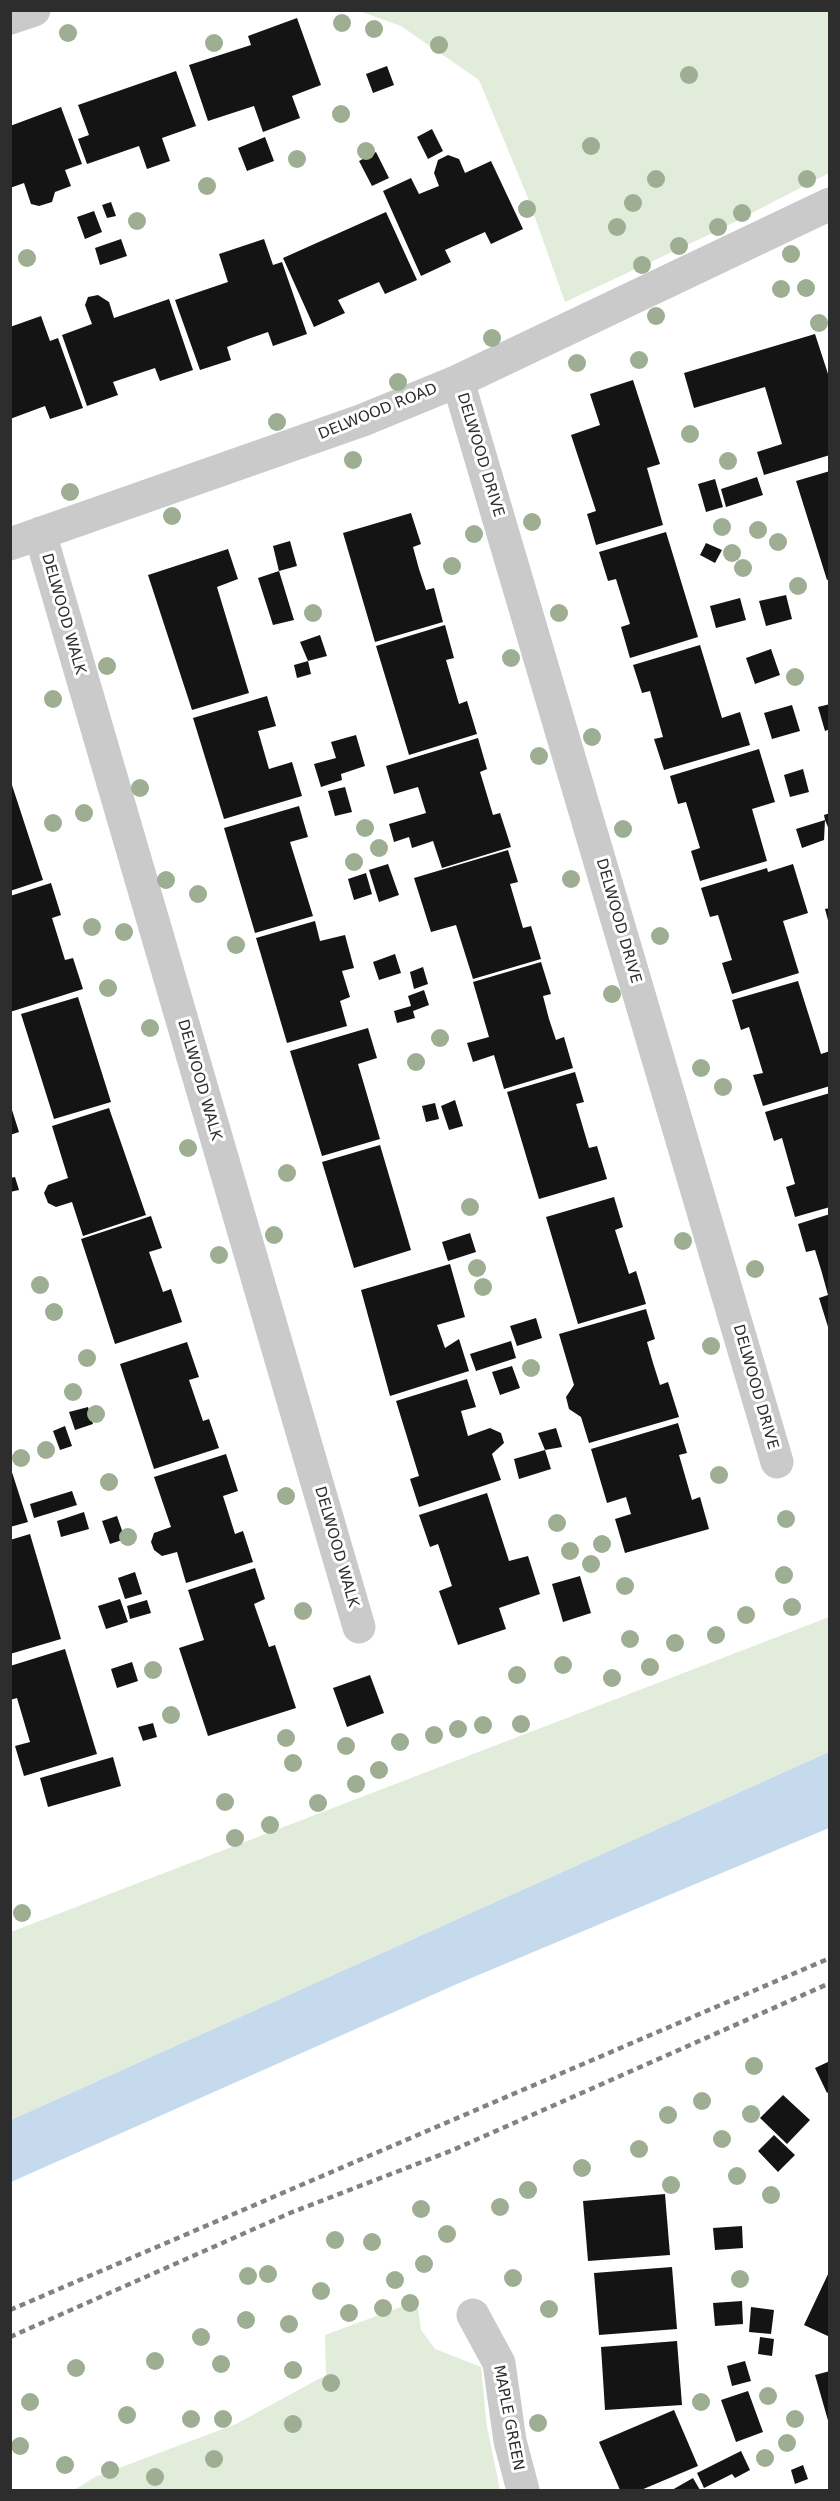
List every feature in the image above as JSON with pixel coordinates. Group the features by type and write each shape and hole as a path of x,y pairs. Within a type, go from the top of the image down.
{"street":[{"path":"10,18 34,10"},
{"name":"DELWOOD ROAD","path":"25,538 331,432 458,381 830,204"},
{"name":"DELWOOD DRIVE","path":"458,381 777,1462"},
{"name":"DELWOOD WALK","path":"25,538 359,1627"},
{"name":"MAPLE GREEN","path":"472,2316 499,2363 510,2441 523,2490"}],"green space":[{"path":"359,11 829,11 829,173 719,230 565,302 528,198 479,80 401,26"},
{"path":"829,1617 829,1752 11,2120 11,1932"},
{"path":"417,2301 421,2330 435,2349 481,2367 487,2427 500,2490 74,2490 95,2477 236,2424 326,2375 325,2335"}],"water":[{"path":"829,1752 829,1828 457,1984 11,2182 11,2120"}],"building":[{"path":"297,18 321,85 292,96 300,118 263,132 254,106 208,121 189,65 251,45 248,36"},
{"path":"387,66 394,85 373,93 366,74"},
{"path":"176,71 196,126 162,138 170,161 147,169 139,146 87,164 78,139 89,135 78,105"},
{"path":"61,107 82,164 65,170 71,186 55,192 52,202 39,206 31,204 24,183 10,188 10,126"},
{"path":"432,129 443,151 428,159 417,137"},
{"path":"265,137 274,161 247,171 238,148"},
{"path":"376,152 389,178 372,186 359,161"},
{"path":"448,155 459,159 465,173 491,161 523,229 491,244 485,232 445,250 451,262 421,276 383,191 411,178 419,194 439,186 434,173 438,160"},
{"path":"111,202 116,216 107,218 102,205"},
{"path":"94,211 102,232 85,239 77,217"},
{"path":"386,212 417,280 385,294 379,282 338,300 345,313 314,327 283,258"},
{"path":"121,239 127,256 100,265 95,248"},
{"path":"264,239 273,265 282,262 307,334 273,346 268,332 227,347 231,360 200,370 175,300 228,282 219,254"},
{"path":"98,295 109,302 114,318 169,299 193,370 160,381 155,368 113,382 118,395 87,406 62,335 92,324 85,305 88,297"},
{"path":"41,316 50,341 58,338 83,408 50,419 45,406 10,419 10,327"},
{"path":"815,334 830,380 830,455 764,475 757,452 782,444 765,387 694,408 684,373"},
{"path":"633,380 660,464 647,468 663,525 596,545 587,514 596,511 571,435 600,425 590,394"},
{"path":"830,471 830,579 827,580 796,481"},
{"path":"757,477 763,495 726,507 721,489"},
{"path":"715,479 723,507 706,512 698,484"},
{"path":"411,513 421,544 413,547 419,569 426,590 434,588 443,622 375,642 343,533"},
{"path":"666,532 698,637 630,658 621,627 630,624 616,579 608,581 599,552"},
{"path":"290,541 297,566 279,571 273,546"},
{"path":"706,543 722,550 715,563 700,555"},
{"path":"228,549 238,579 217,587 249,693 192,710 148,575"},
{"path":"279,571 294,620 273,625 258,578"},
{"path":"786,595 792,619 766,626 759,601"},
{"path":"740,598 746,620 716,628 710,606"},
{"path":"445,625 454,658 446,660 459,704 467,701 477,734 409,755 376,646"},
{"path":"320,635 327,656 308,661 300,642"},
{"path":"700,645 722,718 740,712 750,745 664,770 654,739 663,737 650,691 642,693 633,665"},
{"path":"771,649 780,675 755,684 746,658"},
{"path":"308,661 311,674 297,678 294,665"},
{"path":"267,696 276,726 258,731 269,769 292,762 302,796 224,819 193,718"},
{"path":"830,704 830,729 825,731 818,707"},
{"path":"792,705 800,731 772,739 764,713"},
{"path":"356,735 365,766 341,774 342,780 321,787 314,764 336,758 331,742"},
{"path":"478,738 487,769 480,772 493,815 500,813 511,847 442,868 433,841 412,848 409,837 394,842 389,824 426,813 418,787 394,794 386,766"},
{"path":"759,749 775,802 752,809 767,861 700,881 691,851 700,848 686,802 678,804 670,776"},
{"path":"803,769 809,792 790,797 784,775"},
{"path":"10,779 43,880 10,891"},
{"path":"345,787 352,812 335,816 328,791"},
{"path":"299,806 308,837 290,842 313,916 255,933 224,828"},
{"path":"830,813 830,832 824,815"},
{"path":"825,820 824,840 802,848 796,829"},
{"path":"508,850 518,882 510,884 523,928 531,926 541,959 473,979 456,925 431,932 414,878"},
{"path":"388,864 399,895 379,902 369,870"},
{"path":"793,864 808,913 783,921 799,973 732,994 722,963 732,960 718,915 710,917 701,888 767,868 768,872"},
{"path":"366,873 372,894 354,900 348,879"},
{"path":"51,883 61,915 52,918 65,960 73,958 83,989 10,1012 10,896"},
{"path":"830,908 830,924 829,924 825,909"},
{"path":"315,921 320,941 345,935 354,968 342,971 350,997 340,1001 347,1026 287,1043 256,938"},
{"path":"395,954 401,973 379,980 373,962"},
{"path":"541,962 551,994 543,996 549,1019 556,1040 564,1037 573,1068 504,1089 494,1055 473,1062 467,1043 489,1037 473,982"},
{"path":"423,967 428,984 414,989 410,972"},
{"path":"798,981 821,1054 830,1051 830,1086 763,1106 753,1075 763,1073 749,1027 741,1030 732,1000"},
{"path":"424,990 429,1005 413,1011 415,1018 397,1023 394,1011 411,1006 408,996"},
{"path":"78,997 111,1102 54,1119 21,1014"},
{"path":"368,1028 377,1058 358,1064 380,1139 322,1156 290,1051"},
{"path":"575,1072 584,1102 576,1104 589,1148 597,1146 607,1179 539,1199 507,1092"},
{"path":"830,1093 830,1207 795,1217 786,1187 795,1184 782,1138 774,1141 765,1112"},
{"path":"455,1100 463,1126 449,1130 441,1106"},
{"path":"435,1103 439,1119 426,1122 422,1106"},
{"path":"109,1108 146,1215 83,1236 72,1202 56,1207 48,1203 44,1193 48,1185 68,1178 52,1126"},
{"path":"12,1110 19,1132 10,1135 10,1111"},
{"path":"380,1145 411,1250 354,1268 322,1162"},
{"path":"15,1177 19,1190 10,1192 10,1178"},
{"path":"614,1197 623,1227 615,1230 629,1274 636,1271 646,1304 578,1324 546,1217"},
{"path":"830,1214 829,1330 819,1298 828,1295 822,1273 815,1250 806,1252 798,1224"},
{"path":"151,1216 162,1248 149,1252 163,1292 171,1289 182,1322 115,1344 81,1239"},
{"path":"470,1233 476,1252 448,1261 442,1242"},
{"path":"450,1264 465,1317 437,1325 445,1348 459,1339 469,1371 390,1396 361,1290"},
{"path":"646,1309 655,1339 647,1342 653,1363 660,1385 668,1382 679,1417 589,1443 581,1417 569,1409 566,1397 574,1385 559,1334"},
{"path":"536,1318 542,1338 517,1346 510,1326"},
{"path":"511,1341 516,1358 476,1371 470,1354"},
{"path":"187,1342 199,1377 189,1380 203,1421 209,1419 219,1448 154,1469 120,1364"},
{"path":"512,1366 520,1388 500,1395 492,1372"},
{"path":"467,1379 476,1407 461,1411 468,1436 490,1428 501,1433 504,1443 492,1454 501,1480 419,1507 410,1479 419,1476 396,1401"},
{"path":"88,1407 93,1424 75,1430 69,1412"},
{"path":"678,1423 687,1453 679,1455 692,1500 700,1497 709,1529 625,1553 615,1519 631,1514 626,1497 607,1503 591,1449"},
{"path":"65,1426 72,1446 60,1450 53,1431"},
{"path":"556,1428 562,1447 545,1450 538,1433"},
{"path":"545,1450 551,1469 519,1479 514,1459"},
{"path":"226,1454 238,1491 223,1496 235,1534 243,1531 253,1562 186,1583 177,1552 162,1556 154,1550 151,1542 154,1533 171,1527 154,1477"},
{"path":"10,1466 28,1522 10,1527"},
{"path":"72,1491 77,1505 34,1518 30,1504"},
{"path":"487,1493 509,1561 528,1556 540,1594 499,1608 506,1629 458,1645 439,1591 452,1586 438,1544 430,1547 419,1515"},
{"path":"84,1512 89,1529 61,1537 57,1521"},
{"path":"117,1516 125,1539 110,1544 102,1521"},
{"path":"30,1534 61,1639 10,1654 10,1540"},
{"path":"255,1568 265,1599 254,1604 269,1647 275,1645 296,1708 208,1736 179,1648 204,1640 188,1590"},
{"path":"135,1572 142,1594 125,1599 118,1578"},
{"path":"580,1576 591,1613 563,1622 552,1584"},
{"path":"120,1599 128,1622 106,1629 98,1606"},
{"path":"147,1600 151,1613 130,1619 127,1606"},
{"path":"65,1649 97,1754 24,1776 15,1746 30,1742 17,1698 10,1700 10,1666"},
{"path":"132,1662 138,1681 117,1688 111,1669"},
{"path":"370,1675 384,1713 347,1727 333,1688"},
{"path":"153,1723 157,1737 143,1741 138,1727"},
{"path":"113,1757 121,1786 48,1807 40,1778"},
{"path":"830,2061 830,2091 827,2093 815,2068"},
{"path":"783,2095 810,2120 787,2144 760,2118"},
{"path":"774,2135 795,2155 778,2172 758,2151"},
{"path":"665,2194 670,2255 588,2261 583,2201"},
{"path":"742,2226 743,2248 715,2250 713,2228"},
{"path":"672,2267 677,2329 599,2335 594,2273"},
{"path":"830,2270 830,2337 804,2325"},
{"path":"742,2301 743,2324 715,2326 713,2303"},
{"path":"751,2307 774,2310 771,2334 749,2332"},
{"path":"760,2337 774,2339 772,2356 758,2354"},
{"path":"677,2341 682,2405 605,2410 601,2347"},
{"path":"745,2361 751,2381 732,2386 727,2366"},
{"path":"830,2371 830,2424 829,2424 815,2375"},
{"path":"748,2391 763,2432 736,2442 721,2400"},
{"path":"674,2410 698,2466 641,2490 620,2490 599,2442"},
{"path":"741,2451 750,2470 735,2478 732,2474 704,2488 697,2473"},
{"path":"803,2465 808,2479 795,2484 791,2470"},
{"path":"693,2478 700,2490 672,2490"}],"railway":[{"path":"10,2310 830,1958"},
{"path":"10,2337 290,2213 453,2150 830,1983"}]}
